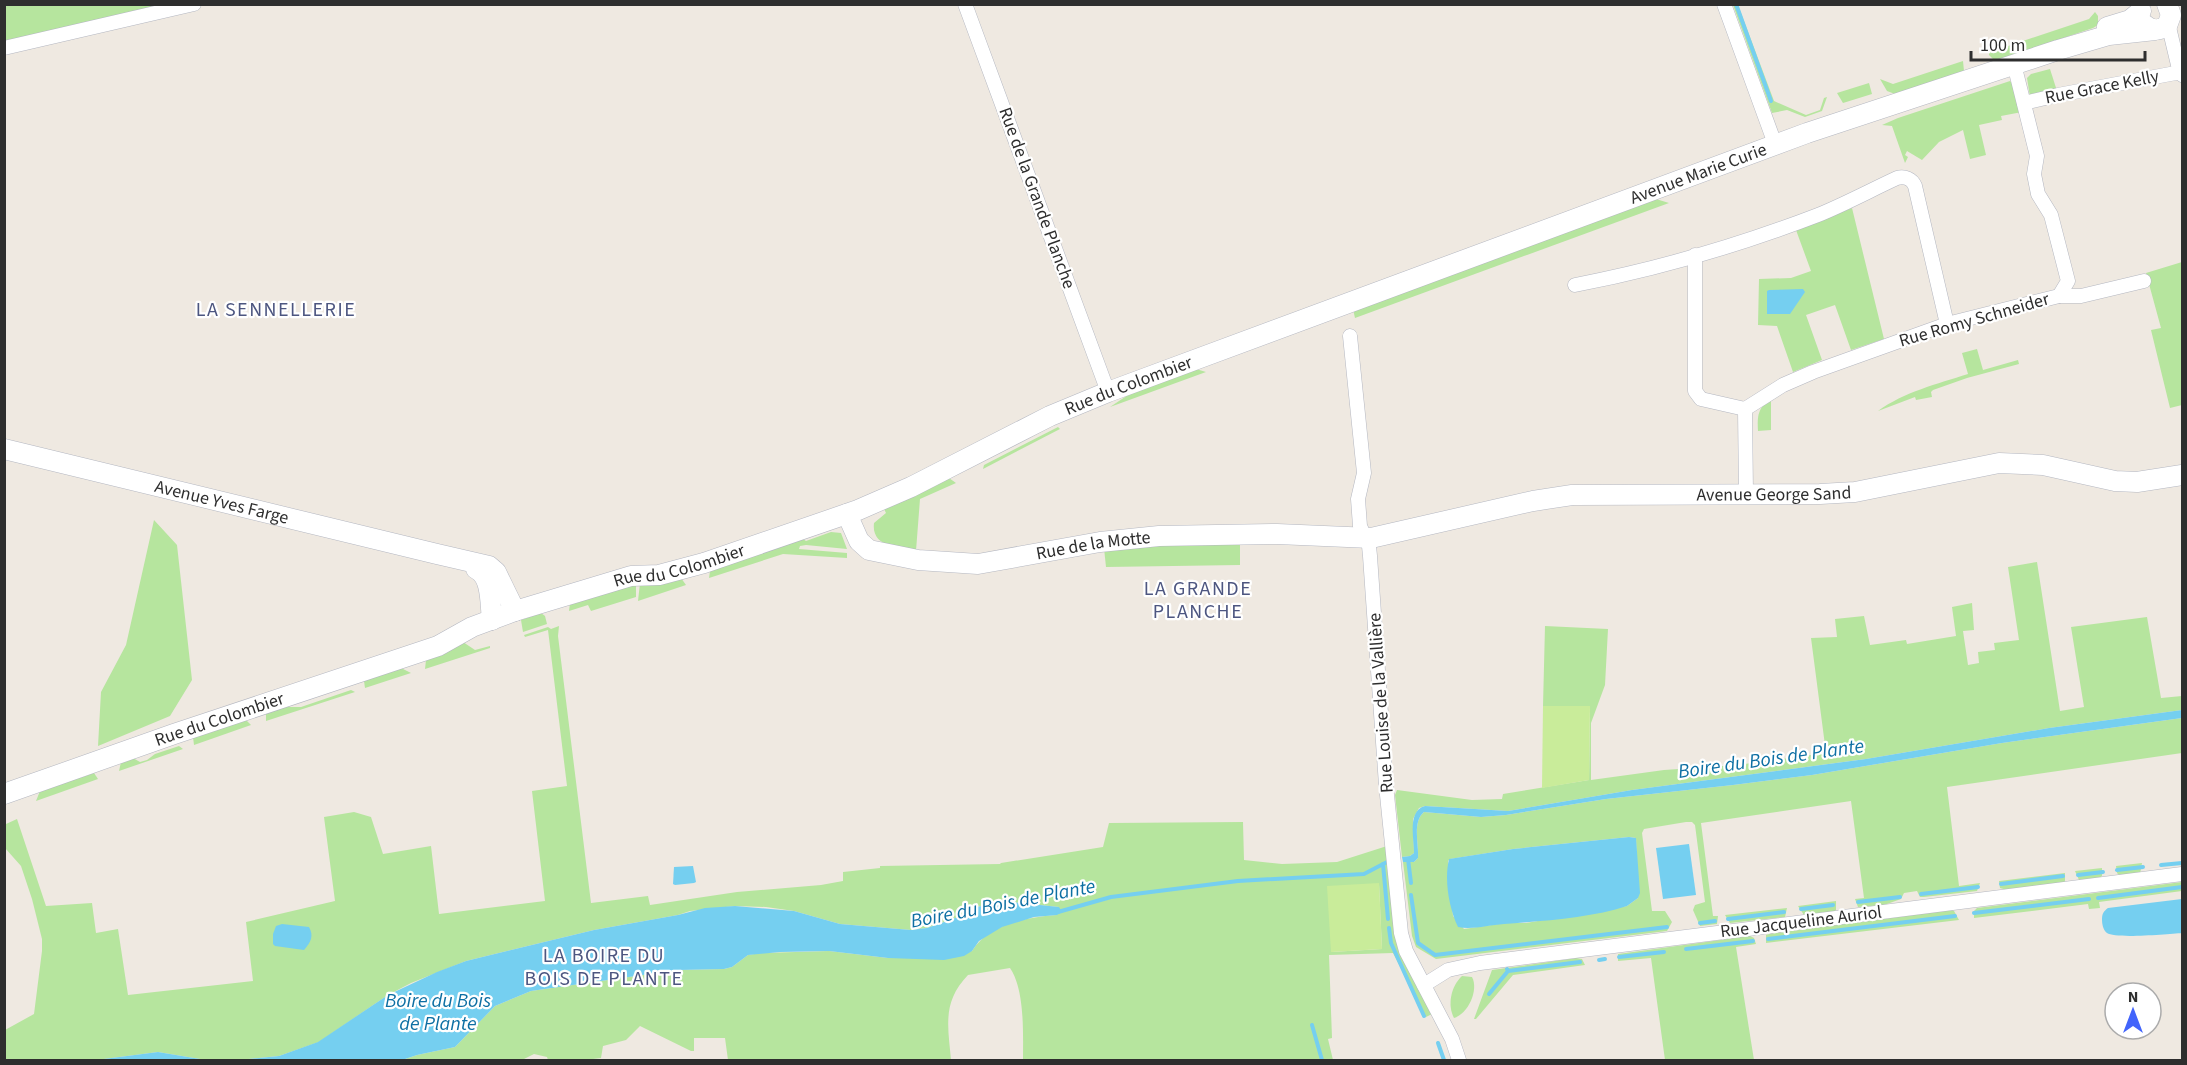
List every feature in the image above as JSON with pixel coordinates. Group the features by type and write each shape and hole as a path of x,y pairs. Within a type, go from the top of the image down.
{"main road":[{"name":"Avenue Marie Curie","path":"2058,50 2106,28 2130,20 2142,7"},
{"path":"2142,7 2141,18 2145,25 2166,20"},
{"name":"Avenue Marie Curie","path":"1341,304 1775,144 2058,50 2166,20"},
{"name":"Rue du Colombier","path":"4,794 174,734 438,646 472,627 515,611 631,576 659,575 704,563 852,512 911,486 1050,416 1341,304"},
{"name":"Avenue Yves Farge","path":"4,449 489,566 496,572 515,611"},
{"name":"Avenue George Sand","path":"1364,539 1559,496 1855,492 1999,463 2043,465 2115,481 2137,482 2182,475"},
{"name":"Rue de la Motte","path":"852,512 862,546 869,550 918,560 978,564 1089,543 1159,536 1277,534 1364,539"},
{"name":"Avenue Yves Farge","path":"436,554 480,570 485,577 492,620"}],"street":[{"path":"4,48 194,4"},
{"name":"Rue de la Grande Planche","path":"965,4 1108,392"},
{"path":"1724,4 1775,144"},
{"path":"2166,20 2180,56 2182,73"},
{"name":"Rue Romy Schneider","path":"1745,409 1783,386 1814,372 1947,324 2060,296 2067,281 2051,215 2038,194 2034,174 2037,156 2014,64"},
{"name":"Rue Grace Kelly","path":"2024,103 2066,93 2182,73"},
{"path":"1575,285 1695,255 1800,221 1897,178 1904,178 1910,180 1915,186 1947,324"},
{"path":"1695,255 1695,391 1701,399 1745,409 1746,494"},
{"path":"2067,281 2081,296"},
{"path":"2060,296 2081,296 2144,281"},
{"name":"Rue Louise de la Vallière","path":"1350,336 1364,473 1358,499 1360,525 1369,551 1386,785 1401,933 1406,951 1452,1039 1459,1060"},
{"name":"Rue Jacqueline Auriol","path":"1424,985 1448,970 1468,964 2182,874"}],"green space":[{"path":"5,4 160,5 5,42"},
{"path":"1733,5 1738,5 1774,101 1806,115 1820,110 1824,98 1827,97 1822,111 1805,117 1787,110 1772,113"},
{"path":"2095,12 2098,16 2098,25 2093,28 1998,60 1989,55 1989,45 1996,50 2089,19"},
{"path":"1963,61 1964,71 1895,94 1887,91 1880,79 1893,84"},
{"path":"2050,69 2057,91 2030,97 2027,78 2031,74"},
{"path":"2010,81 2015,86 2022,112 2001,116 2002,120 1979,125 1986,155 1970,159 1963,130 1939,142 1922,160 1907,151 1905,155 1908,157 1905,163 1892,126 1882,125 1898,118"},
{"path":"1869,83 1872,94 1843,103 1837,93"},
{"path":"1656,199 1669,203 1355,318 1353,309"},
{"path":"1852,208 1884,339 1851,350 1835,305 1806,315 1822,360 1793,372 1777,326 1758,325 1759,279 1791,278 1811,271 1796,230"},
{"path":"2182,262 2182,405 2170,408 2151,330 2161,328 2146,273"},
{"path":"1977,349 1983,370 2018,360 2019,364 1933,390 1932,397 1916,400 1915,397 1878,411 1910,394 1968,374 1962,353"},
{"path":"1196,369 1206,372 1110,407 1128,395"},
{"path":"1771,399 1771,430 1758,431 1759,412 1763,405"},
{"path":"1058,427 1060,429 983,469 984,465"},
{"path":"949,478 956,483 920,499 916,551 881,542 874,531 874,523 886,513 884,509"},
{"path":"154,520 177,545 192,680 170,716 98,746 101,692 126,645"},
{"path":"831,532 841,533 847,549 806,545 800,546 799,549 847,553 847,558 783,554 709,578 710,571 803,539 806,541"},
{"path":"1240,543 1240,565 1106,567 1104,548"},
{"path":"2037,562 2060,711 2084,707 2071,627 2147,617 2161,698 2182,696 2182,710 2049,728 1866,759 1632,790 1508,811 1425,806 1419,808 1413,819 1414,853 1402,857 1395,795 1397,790 1472,800 1502,799 1503,794 1589,780 1590,707 1543,706 1545,626 1608,629 1605,685 1591,723 1591,780 1664,770 1737,765 1826,753 1811,638 1837,637 1835,619 1864,616 1870,645 1906,640 1907,644 1956,636 1952,607 1972,603 1974,630 1963,631 1968,665 1979,663 1978,652 1995,650 1994,643 2019,640 2008,567"},
{"path":"681,578 686,585 638,601 640,583"},
{"path":"636,583 636,597 591,611 588,605 569,611 570,603"},
{"path":"541,613 545,616 547,624 523,632 521,620"},
{"path":"559,626 558,636 591,903 648,896 650,905 737,892 821,885 843,881 843,872 880,868 880,866 1000,864 1103,847 1109,823 1243,822 1244,860 1282,864 1337,862 1387,846 1396,935 1432,1014 1426,1017 1393,953 1329,955 1332,1038 1328,1039 1333,1060 1023,1060 1021,1000 1015,977 1010,968 968,975 960,985 950,1005 948,1025 951,1060 728,1060 725,1038 694,1038 694,1051 691,1051 640,1026 626,1040 603,1046 601,1058 548,1060 547,1057 534,1054 522,1060 402,1060 455,1047 495,1006 531,991 678,970 724,969 732,967 748,955 760,953 829,951 888,958 972,951 988,934 998,928 1021,920 1057,915 1059,907 1002,901 977,907 961,916 927,928 911,930 840,924 794,911 735,906 690,911 594,930 466,961 411,983 388,995 319,1042 279,1056 239,1060 206,1060 158,1052 96,1060 5,1060 5,1030 34,1014 42,939 21,866 5,848 4,817 6,824 17,819 46,906 92,903 96,933 118,929 128,995 253,981 246,922 335,901 324,817 354,812 371,817 383,854 431,846 439,914 545,901 532,791 567,786 548,630 525,637 524,635 548,627 551,629","holes":["1379,884 1382,949 1331,952"]},
{"path":"463,642 475,650 490,646 490,648 425,669 426,660"},
{"path":"401,668 411,673 365,688 364,681"},
{"path":"351,690 355,692 266,721 266,712 284,707 301,707"},
{"path":"1543,706 1590,706 1589,780 1542,788"},
{"path":"2182,718 2182,753 1947,787 1959,886 1980,883 1977,891 1920,897 1917,891 1904,893 1901,899 1884,905 1858,907 1855,899 1864,898 1851,801 1701,823 1713,916 1718,916 1717,924 1700,926 1693,910 1695,905 1705,902 1695,825 1692,822 1686,822 1644,829 1642,833 1652,911 1665,911 1672,922 1667,931 1436,959 1416,947 1412,936 1403,862 1414,862 1418,858 1417,827 1420,816 1424,812 1481,817 1506,815 1606,799 1812,775 2002,743","holes":["1636,838 1638,898 1627,906 1526,923 1505,923 1464,929 1453,916 1448,861 1450,859 1513,849"]},
{"path":"245,719 251,725 194,745 193,737"},
{"path":"179,746 183,749 119,771 121,762 133,758 140,762"},
{"path":"94,773 98,779 36,801 40,791"},
{"path":"2142,863 2140,874 2121,877 2117,873 2116,866"},
{"path":"2102,868 2102,876 2098,879 2079,880 2075,871"},
{"path":"2065,873 2065,883 2007,890 2000,888 1999,881"},
{"path":"2182,882 2182,891 2099,902 2100,908 2089,909 2088,904 1974,918 1974,911 1977,908"},
{"path":"1379,883 1382,949 1331,952 1327,886"},
{"path":"1836,901 1834,912 1804,915 1798,906"},
{"path":"1787,908 1785,917 1730,923 1725,915"},
{"path":"1952,910 1959,920 1766,943 1766,935 1769,934"},
{"path":"1750,936 1754,938 1756,944 1736,947 1754,1060 1665,1060 1651,958 1618,961 1618,954"},
{"path":"1582,959 1585,965 1513,975 1474,1019 1492,970"},
{"path":"1462,976 1472,977 1473,995 1464,1012 1454,1018 1451,996"}],"water":[{"path":"1803,289 1805,292 1790,314 1767,314 1767,291"},
{"path":"2182,710 2182,718 2002,743 1812,775 1606,799 1506,815 1481,817 1424,812 1420,816 1417,827 1418,858 1414,862 1403,862 1402,857 1414,853 1414,819 1419,809 1425,806 1508,811 1632,790 1866,759 2049,728"},
{"path":"1636,838 1640,893 1638,898 1627,906 1566,918 1475,928 1458,927 1448,894 1449,859 1513,849"},
{"path":"1689,844 1696,895 1663,899 1656,848"},
{"path":"693,866 696,882 673,884 674,867"},
{"path":"2182,899 2182,933 2120,936 2107,933 2104,929 2102,915 2108,908"},
{"name":"Boire du Bois de Plante","path":"1002,901 1059,907 1062,912 1057,915 1034,917 1002,927 979,941 972,951 964,956 944,960 888,958 829,951 780,952 748,955 732,967 724,969 678,970 531,991 495,1006 455,1047 402,1060 239,1060 279,1056 318,1042 388,995 466,961 594,930 705,908 735,906 794,911 840,924 911,930 927,928 961,916 977,907"},
{"path":"282,924 309,927 311,939 304,950 273,944 276,926"},
{"path":"158,1052 206,1060 96,1060"}],"waterway":[{"path":"1736,4 1771,101"},
{"path":"1408,859 1411,883"},
{"name":"Boire du Bois de Plante","path":"1058,912 1111,897 1238,881 1364,874 1387,862"},
{"path":"2161,865 2182,863"},
{"path":"1383,864 1388,919"},
{"path":"2117,870 2143,867"},
{"path":"2078,875 2103,872"},
{"path":"2001,884 2063,876"},
{"path":"1921,894 1978,887"},
{"path":"2098,898 2182,887"},
{"path":"1411,895 1418,943 1435,955 1667,927"},
{"path":"1858,902 1900,897"},
{"path":"1974,913 2089,899"},
{"path":"1801,909 1833,905"},
{"path":"1728,919 1784,912"},
{"path":"1768,939 1955,916"},
{"path":"1700,923 1715,921"},
{"path":"1389,928 1391,943 1424,1016"},
{"path":"1686,949 1753,941"},
{"path":"1619,957 1664,952"},
{"path":"1599,960 1605,959"},
{"path":"1508,971 1580,962"},
{"path":"1489,994 1508,971 1507,969"},
{"path":"1312,1025 1322,1060"},
{"path":"1438,1043 1444,1060"}],"district":[{"name":"LA SENNELLERIE","path":"276,310"},
{"name":"LA GRANDE PLANCHE","path":"1198,600"},
{"name":"LA BOIRE DU BOIS DE PLANTE","path":"604,968"}]}
